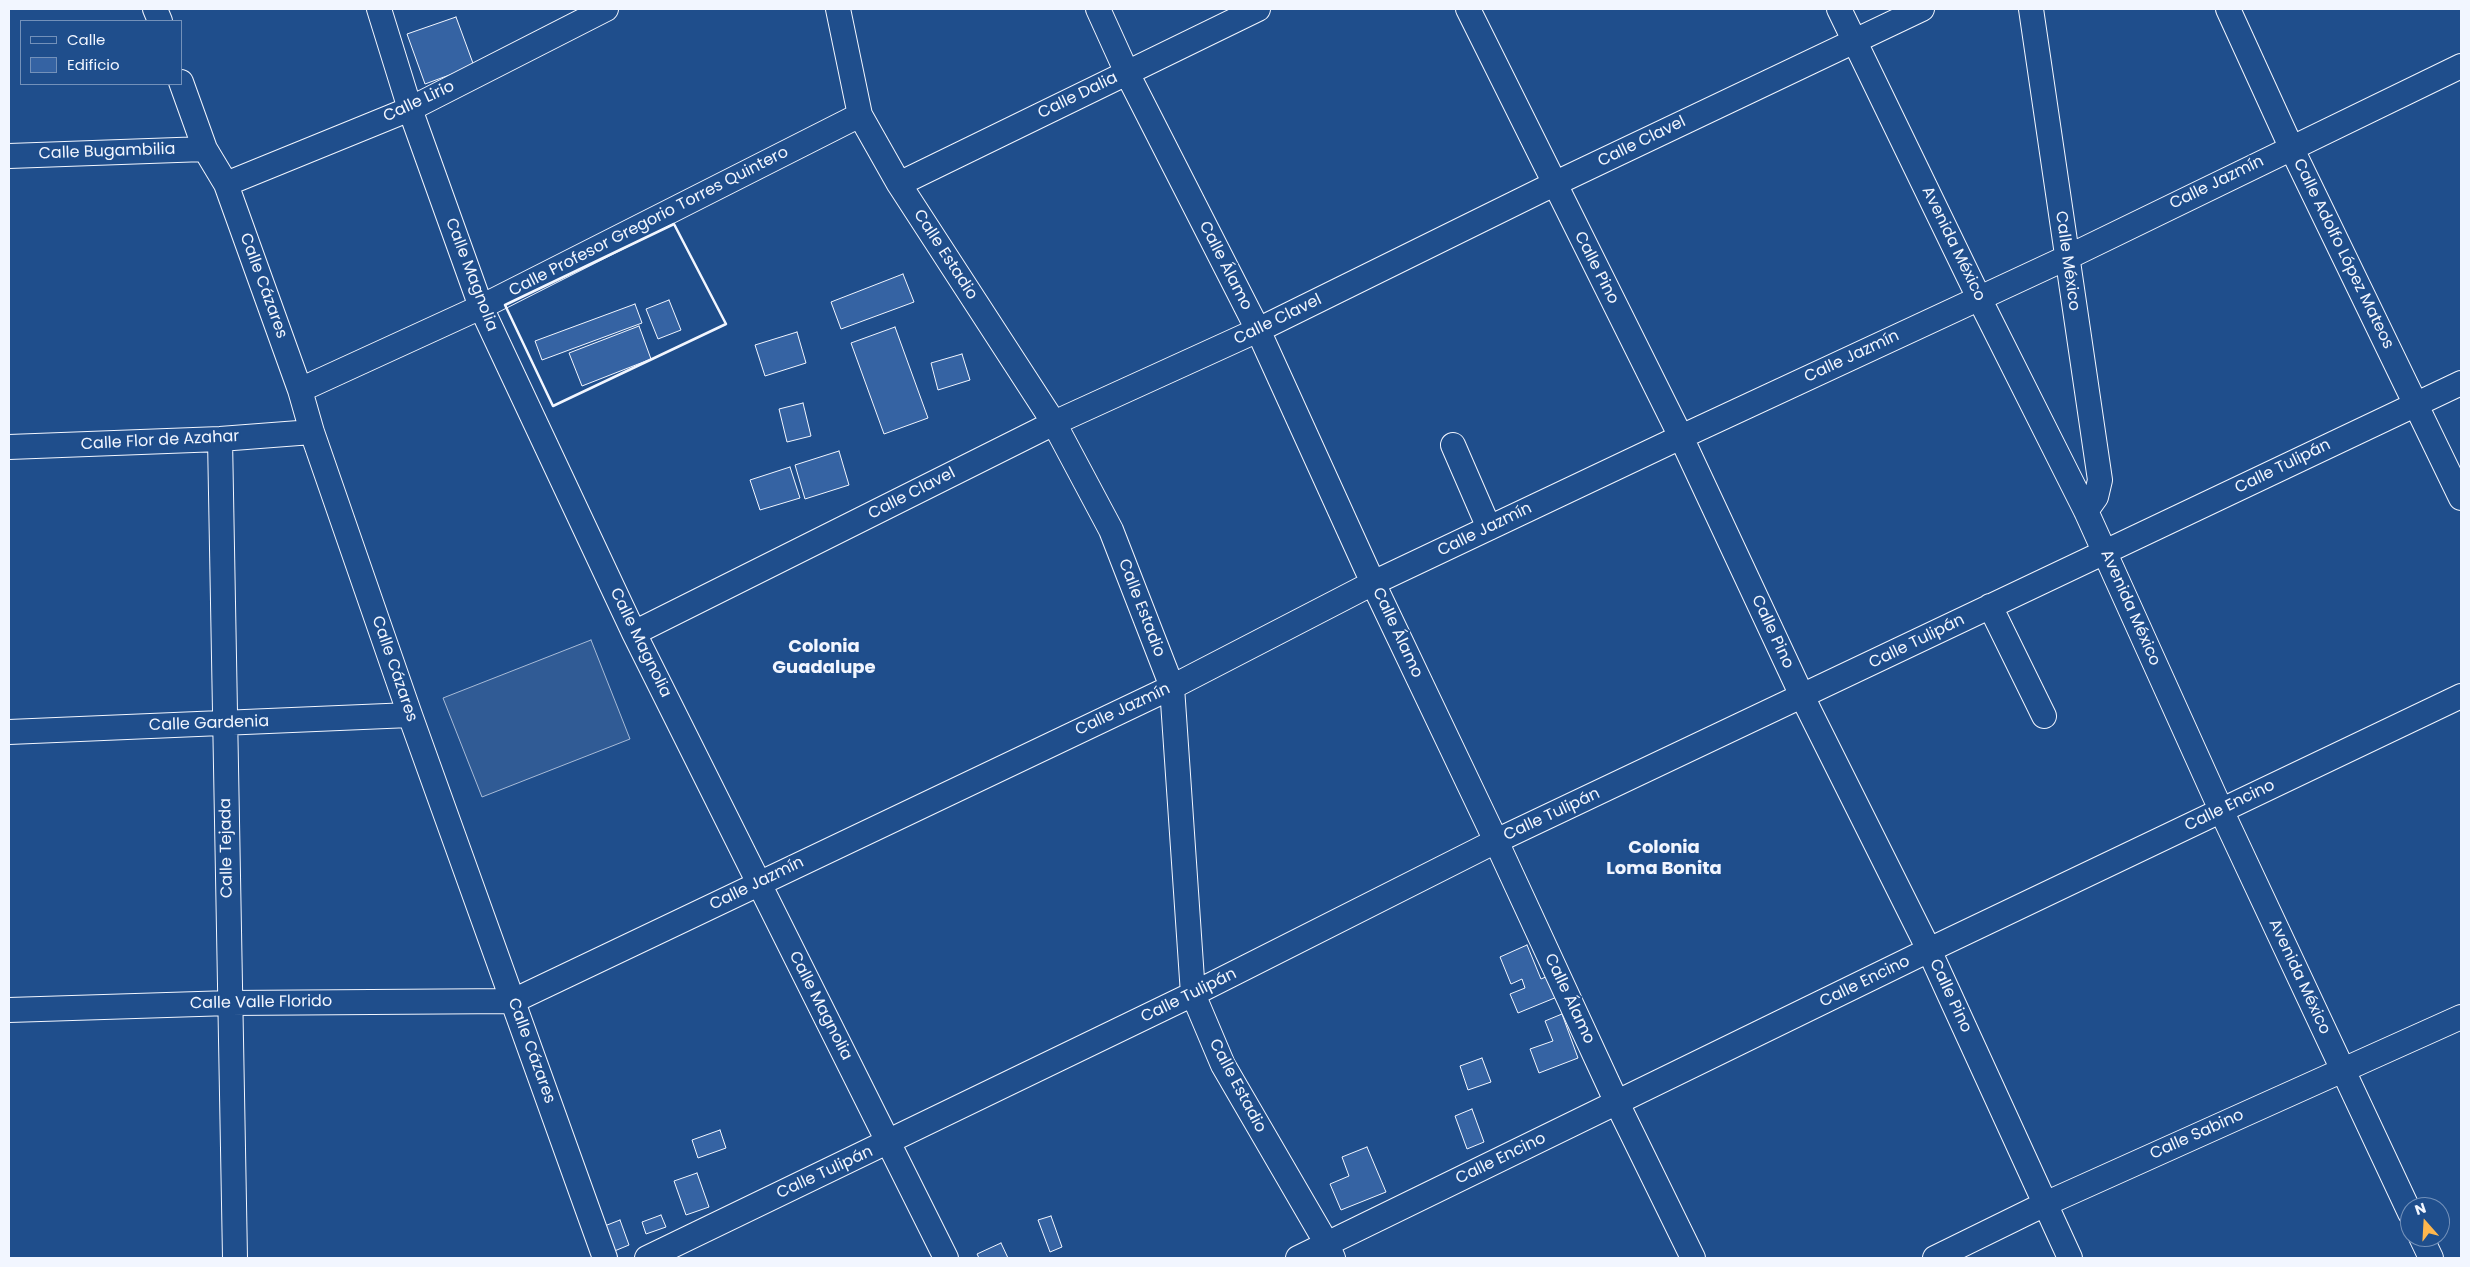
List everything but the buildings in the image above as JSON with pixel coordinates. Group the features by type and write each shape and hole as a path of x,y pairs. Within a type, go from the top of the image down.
{"street":[{"name":"Calle Magnolia","path":"379,9 410,109 481,306 634,633 757,883 946,1258"},
{"name":"Calle Lirio","path":"226,184 410,109 606,9"},
{"name":"Calle Estadio","path":"838,9 860,116 899,184 1054,423 1111,530 1172,687 1193,994 1223,1065 1330,1251"},
{"name":"Calle Álamo","path":"1098,9 1127,72 1258,330 1373,583 1496,841 1617,1103 1693,1258"},
{"name":"Calle Dalia","path":"899,184 1258,9"},
{"name":"Calle Pino","path":"1468,9 1680,437 1803,698 1929,950 2070,1258"},
{"name":"Avenida México","path":"1839,9 1979,298 2086,511 2222,810 2402,1197"},
{"name":"Calle Clavel","path":"634,633 1054,423 1258,330 1554,184 1853,40 1922,9"},
{"name":"Calle México","path":"2031,9 2100,480 2096,497 2086,511"},
{"name":"Calle Adolfo López Mateos","path":"2228,9 2291,147 2461,498"},
{"name":"Calle Jazmín","path":"513,1001 757,883 1172,687 1373,583 1680,437 2066,258 2461,66"},
{"name":"Calle Cázares","path":"182,85 205,149 226,184 300,390 312,432 410,715 605,1258"},
{"name":"Calle Profesor Gregorio Torres Quintero","path":"300,390 481,306 860,116"},
{"name":"Calle Bugambilia","path":"9,156 205,149"},
{"name":"Calle Tulipán","path":"647,1258 889,1143 1193,994 1496,841 1803,698 1990,606 2461,383"},
{"name":"Calle Flor de Azahar","path":"9,447 312,432"},
{"name":"Calle Tejada","path":"220,438 235,1258"},
{"path":"1453,445 1489,528"},
{"path":"1990,606 2044,716"},
{"name":"Calle Encino","path":"1298,1258 1330,1251 1617,1103 1929,950 2461,696"},
{"name":"Calle Gardenia","path":"9,732 410,715"},
{"name":"Calle Valle Florido","path":"9,1010 230,1003 513,1001"},
{"name":"Calle Sabino","path":"1935,1258 2045,1204 2461,1017"}],"shaded area":[{"path":"591,640 630,739 482,797 443,698"}],"wall":[{"path":"674,224 726,324 553,406 505,305 674,224"}],"district":[{"name":"Colonia Guadalupe","path":"824,658"},
{"name":"Colonia Loma Bonita","path":"1664,858"}]}
